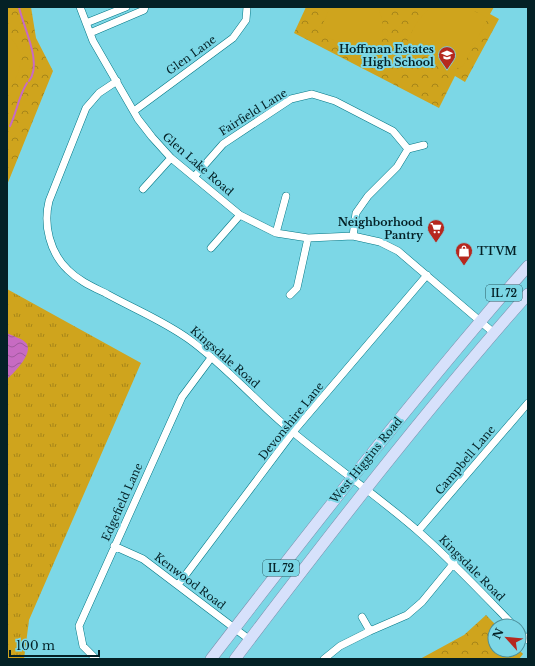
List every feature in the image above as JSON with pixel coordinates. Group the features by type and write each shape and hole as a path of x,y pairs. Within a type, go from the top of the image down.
{"main road":[{"name":"West Higgins Road","path":"211,659 351,477 480,321 528,266"},
{"name":"West Higgins Road","path":"235,659 367,489 494,333 528,294"}],"street":[{"name":"Glen Lake Road","path":"80,7 90,33 116,81 152,137 171,158 240,215 276,233 308,238 353,236 380,242 398,251 494,333"},
{"path":"86,23 126,7"},
{"path":"90,33 144,10 145,7"},
{"name":"Glen Lane","path":"134,111 233,38 246,20 247,7"},
{"name":"Kingsdale Road","path":"116,81 99,93 86,108 53,190 47,213 49,236 53,248 62,264 76,278 172,328 189,339 293,432 367,489 454,563 506,618"},
{"name":"Fairfield Lane","path":"194,177 223,144 291,99 312,94 334,101 393,131 408,149"},
{"path":"353,236 356,213 368,196 396,166 408,149 424,145"},
{"path":"143,189 171,158"},
{"path":"276,233 286,196"},
{"path":"211,248 240,215"},
{"path":"290,294 297,288 308,238"},
{"name":"Devonshire Lane","path":"178,585 293,432 427,275"},
{"name":"Edgefield Lane","path":"96,659 82,646 79,626 182,397 211,358"},
{"name":"Campbell Lane","path":"418,532 528,403"},
{"name":"Kenwood Road","path":"114,546 143,559 250,640"},
{"path":"324,659 340,646 370,630 407,614 422,602 454,563"},
{"path":"362,617 370,630"}],"green space":[{"path":"7,7 31,7 36,38 53,71 7,185"},
{"name":"Hoffman Estates High School","path":"306,7 494,7 490,14 499,19 465,82 455,76 439,108 294,33"},
{"path":"330,7 378,7 381,14 383,34 375,60 319,33"},
{"path":"434,7 466,7 488,18 463,66 452,70 405,46 420,18"},
{"path":"7,34 18,48 21,58 18,74 7,92"},
{"path":"7,289 141,363 29,620 24,659 7,659"},
{"path":"486,615 489,618 487,618 487,658 520,658 420,659 464,635"}],"water":[{"path":"7,333 25,342 28,346 28,351 23,362 7,379"}],"waterway":[{"path":"19,7 33,55 33,73 29,81"},
{"path":"10,126 27,83"}],"place":[{"name":"Hoffman Estates High School","path":"447,70"},
{"name":"Neighborhood Pantry","path":"436,243"},
{"name":"TTVM","path":"464,266"}]}
